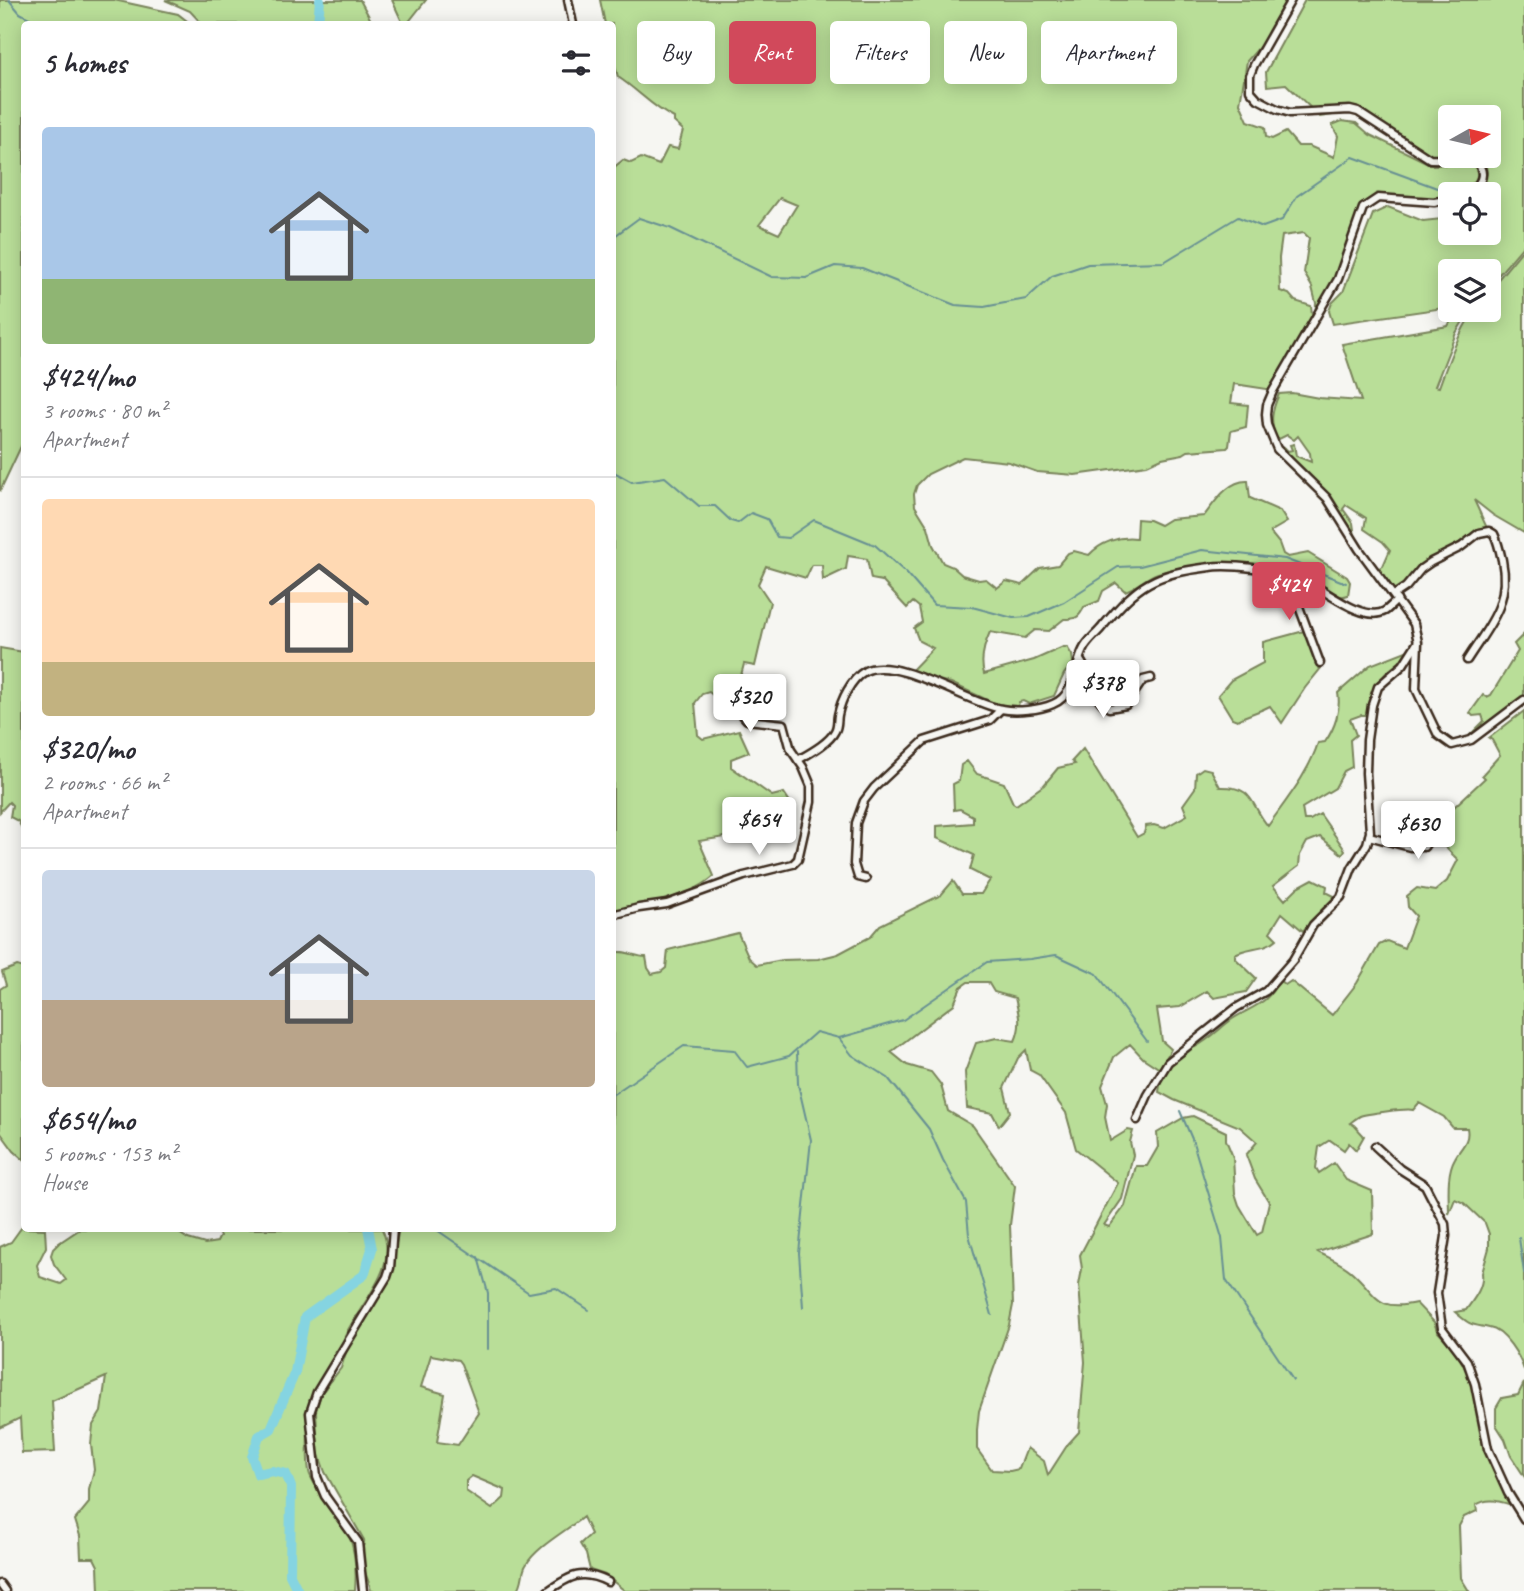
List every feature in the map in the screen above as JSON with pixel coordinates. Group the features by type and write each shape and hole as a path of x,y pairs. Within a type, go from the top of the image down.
{"street":[{"path":"568,0 572,21"},
{"path":"1291,0 1250,75 1250,90 1254,96 1277,110 1290,113 1350,110 1359,113 1430,159 1475,160 1482,170 1481,182"},
{"path":"1438,201 1378,198 1363,208 1333,290 1288,363 1267,405 1267,425 1277,449 1327,498 1359,549 1414,624 1418,642 1416,689 1438,735 1446,742 1457,744 1471,740 1524,700"},
{"path":"798,760 813,751 835,731 846,692 867,670 887,669 908,674 1001,709 1055,704 1074,680 1084,648 1125,600 1160,577 1218,566 1291,574 1353,608 1366,613 1385,611 1431,562 1461,547 1479,533 1489,531 1494,534 1501,556 1505,585 1498,611 1466,660"},
{"path":"1304,579 1298,604 1320,663"},
{"path":"1137,1120 1147,1095 1168,1062 1236,1008 1259,996 1293,960 1313,925 1341,897 1352,868 1369,836 1366,773 1372,705 1378,687 1403,665 1418,642"},
{"path":"1080,660 1100,702 1110,708 1126,705 1143,680 1151,678"},
{"path":"866,878 858,877 855,870 855,838 856,823 868,794 924,741 984,722 997,715 1001,709"},
{"path":"616,914 667,904 744,876 796,862 812,795 809,778 791,750 784,724 747,720 740,712"},
{"path":"1369,836 1410,847 1424,847 1443,818"},
{"path":"1375,1146 1400,1169 1425,1185 1445,1224 1446,1236 1437,1293 1442,1328 1467,1361 1475,1384 1489,1449 1508,1493 1524,1519"},
{"path":"363,1591 358,1542 325,1496 317,1477 310,1413 317,1392 387,1277 393,1232"},
{"path":"548,1591 582,1574 592,1574 608,1582"},
{"path":"0,1584 5,1591"}],"green space":[{"path":"0,0 114,0 178,14 187,21 21,21 21,446 0,491"},
{"path":"165,0 360,0 371,21 199,21 190,11"},
{"path":"392,0 426,0 409,21 402,21"},
{"path":"600,0 1286,0 1262,44 1247,61 1240,103 1248,121 1265,127 1266,137 1272,139 1286,132 1298,146 1309,146 1334,157 1338,136 1332,125 1342,121 1356,123 1370,135 1432,165 1438,165 1438,168 1477,168 1474,182 1438,182 1438,199 1391,196 1365,204 1335,283 1315,320 1316,303 1312,287 1304,273 1309,238 1304,233 1282,236 1279,258 1280,291 1289,294 1295,301 1311,306 1313,323 1273,390 1234,384 1231,403 1248,405 1246,427 1231,431 1227,448 1188,451 1147,465 1075,475 1037,472 1009,462 963,457 928,474 917,485 914,494 915,506 928,527 933,545 943,563 962,575 979,580 986,579 997,588 1006,581 1022,585 1040,568 1058,565 1068,553 1074,551 1089,555 1111,541 1136,538 1137,519 1160,525 1170,519 1204,516 1228,488 1248,481 1250,498 1280,511 1287,522 1270,532 1279,543 1283,554 1288,557 1308,553 1347,577 1350,582 1348,595 1333,595 1288,571 1234,564 1173,569 1154,575 1125,591 1116,583 1103,591 1099,601 1084,607 1077,617 1064,619 1049,631 1035,630 1025,638 990,632 983,653 984,674 1034,660 1063,647 1067,647 1072,655 1073,663 1064,674 1054,696 1029,704 1019,702 1018,706 998,705 951,683 909,673 933,648 919,641 914,628 922,622 919,607 913,602 907,608 882,581 871,579 867,559 848,556 846,569 823,580 822,565 812,565 806,578 766,566 758,584 770,602 755,666 744,664 734,702 720,701 709,692 702,694 695,703 698,735 703,739 739,730 749,752 731,759 731,767 772,796 784,793 792,805 768,821 743,829 738,835 699,841 714,876 704,884 666,900 616,910 616,166 623,160 631,163 641,158 659,165 668,147 678,149 683,130 674,122 674,118 618,77 616,21 604,21","holes":["780,198 797,205 779,234 759,225"]},
{"path":"1305,0 1524,0 1524,245 1501,272 1501,259 1438,259 1438,309 1333,324 1329,311 1332,303 1343,292 1373,214 1388,207 1423,221 1438,219 1438,245 1501,245 1501,182 1485,182 1486,168 1502,168 1502,105 1438,105 1436,156 1422,153 1353,112 1320,117 1286,84 1267,86 1266,72"},
{"path":"1524,248 1524,533 1474,500 1487,528 1431,558 1416,570 1396,595 1377,569 1383,566 1390,550 1364,529 1366,518 1346,505 1343,509 1353,523 1355,537 1281,449 1284,447 1288,451 1292,450 1290,445 1294,444 1296,456 1311,462 1310,453 1298,436 1294,440 1287,435 1277,440 1272,422 1273,411 1279,394 1292,393 1361,401 1342,344 1448,326 1450,322 1463,322 1435,386 1439,387 1467,322 1501,322 1501,276"},
{"path":"1304,631 1321,668 1282,723 1270,706 1237,720 1232,718 1218,695 1231,680 1263,663 1263,642"},
{"path":"1524,634 1524,701 1477,734 1468,737 1484,721 1482,715 1473,716 1470,713 1483,695 1491,695 1518,651 1514,644"},
{"path":"0,648 21,652 21,826 18,821 10,817 12,805 9,802 0,812"},
{"path":"1411,649 1379,682 1371,699 1368,715 1350,719 1356,735 1350,740 1352,767 1344,771 1335,788 1302,808 1304,820 1310,820 1320,814 1345,850 1342,854 1320,837 1307,842 1300,855 1299,866 1273,886 1285,900 1298,887 1313,879 1327,886 1326,892 1336,897 1303,931 1282,913 1270,932 1277,939 1268,945 1235,954 1235,958 1256,978 1246,992 1214,998 1207,991 1180,1007 1157,1009 1162,1041 1171,1049 1160,1069 1143,1058 1130,1044 1114,1057 1102,1086 1107,1104 1105,1117 1110,1141 1128,1130 1133,1131 1130,1142 1133,1155 1122,1199 1104,1225 1109,1227 1125,1206 1136,1166 1147,1166 1158,1147 1157,1133 1183,1118 1193,1116 1226,1132 1226,1140 1233,1157 1235,1193 1239,1205 1257,1235 1262,1232 1269,1202 1255,1179 1246,1155 1257,1142 1240,1127 1159,1092 1165,1066 1194,1044 1195,1047 1231,1020 1265,1000 1278,979 1285,985 1291,981 1332,1015 1357,983 1379,945 1387,941 1404,948 1416,916 1408,907 1407,896 1417,888 1435,891 1447,881 1458,860 1440,842 1436,833 1453,808 1485,778 1482,775 1500,755 1489,738 1524,711 1524,1370 1515,1352 1501,1334 1471,1324 1455,1312 1466,1310 1478,1293 1489,1248 1489,1234 1485,1223 1464,1203 1455,1199 1449,1214 1450,1171 1466,1141 1467,1128 1453,1128 1444,1117 1419,1103 1413,1110 1360,1116 1350,1123 1364,1136 1356,1150 1349,1143 1344,1150 1330,1140 1319,1147 1316,1168 1319,1173 1334,1163 1346,1180 1372,1191 1373,1234 1318,1252 1348,1269 1378,1300 1392,1305 1416,1303 1456,1351 1472,1382 1482,1438 1512,1505 1494,1500 1485,1501 1476,1505 1477,1511 1464,1517 1459,1526 1461,1578 1469,1591 625,1591 605,1575 590,1570 580,1544 591,1534 583,1517 531,1558 524,1568 517,1591 371,1591 361,1556 364,1540 325,1472 318,1452 316,1411 321,1394 341,1368 352,1334 376,1299 394,1253 398,1232 616,1232 616,953 646,957 652,974 666,968 668,950 738,933 749,958 757,965 782,960 818,959 838,954 870,937 880,925 941,895 953,881 962,894 981,894 990,880 970,870 974,855 937,838 937,826 973,823 973,816 960,809 954,810 953,784 959,781 961,765 967,761 977,774 1004,783 1016,805 1044,785 1058,768 1075,764 1072,761 1083,749 1137,837 1144,833 1146,826 1164,828 1187,815 1183,805 1195,788 1196,773 1203,768 1211,770 1220,787 1246,793 1268,826 1303,776 1318,743 1325,742 1332,731 1338,712 1338,693 1370,665","holes":["968,982 988,982 994,992 1015,998 1019,1025 1015,1041 996,1038 976,1043 965,1072 967,1108 992,1113 999,1126 1010,1112 1004,1088 1018,1058 1026,1050 1030,1070 1039,1075 1066,1113 1076,1149 1118,1183 1080,1255 1082,1269 1079,1285 1085,1362 1079,1432 1048,1475 1044,1461 1027,1448 1019,1469 1010,1471 992,1470 977,1449 979,1411 1009,1325 1013,1305 1010,1225 1015,1186 973,1126 948,1111 941,1085 931,1072 907,1065 891,1052 954,1004 961,987","431,1355 458,1360 479,1413 458,1445 437,1442 445,1394 421,1387","472,1476 505,1490 504,1498 492,1509 466,1491 466,1481"]},
{"path":"17,966 21,967 21,1157 0,1132 0,989 6,985 2,972"},
{"path":"21,1228 21,1232 45,1232 46,1247 37,1265 40,1277 61,1284 66,1280 51,1255 59,1243 76,1232 178,1232 188,1239 205,1244 217,1242 220,1236 217,1232 383,1232 386,1256 378,1281 348,1330 330,1369 313,1393 309,1407 310,1475 320,1493 341,1519 349,1536 356,1572 355,1591 99,1591 98,1566 94,1558 81,1558 80,1536 75,1520 89,1503 94,1470 91,1444 93,1425 101,1412 106,1377 52,1401 55,1452 22,1453 20,1418 0,1428 0,1247 11,1242"},
{"path":"1524,1383 1524,1476 1496,1425 1496,1408 1502,1398 1518,1395"}],"waterway":[{"path":"9,0 20,13 35,21"},
{"path":"318,21 320,0"},
{"path":"616,235 639,218 670,228 772,277 806,278 835,266 862,268 955,305 984,307 1026,299 1052,276 1088,264 1164,262 1238,217 1263,227 1282,220 1297,196 1353,157 1437,188"},
{"path":"616,473 632,482 665,477 699,506 715,506 731,521 738,523 751,513 767,519 777,537 788,538 814,520 875,545 906,573 934,605 972,607 1013,618 1029,617 1064,602 1118,567 1140,566 1202,550 1285,559 1346,583"},
{"path":"616,1092 684,1046 734,1050 747,1067 789,1056 816,1032 839,1038 903,1020 987,962 1056,955 1097,974 1147,1041"},
{"path":"839,1038 852,1055 888,1078 929,1129 966,1202 969,1235 992,1315"},
{"path":"797,1052 798,1084 811,1140 799,1253 803,1307"},
{"path":"1180,1111 1192,1139 1222,1238 1226,1280 1293,1380"},
{"path":"298,1591 290,1575 291,1487 286,1474 272,1471 258,1474 252,1457 259,1436 271,1429 295,1372 305,1317 364,1275 372,1249 369,1232"},
{"path":"440,1232 529,1293 556,1288 589,1310"},
{"path":"1519,1238 1524,1273"},
{"path":"478,1257 488,1293 488,1349"}]}
